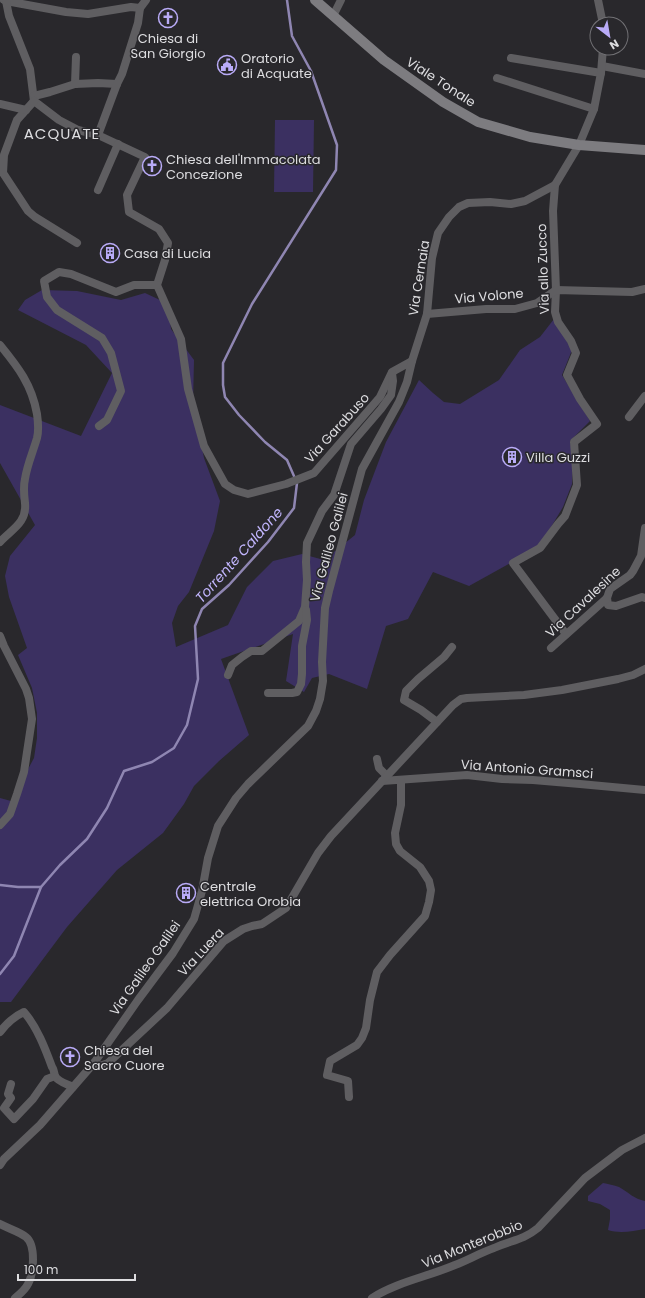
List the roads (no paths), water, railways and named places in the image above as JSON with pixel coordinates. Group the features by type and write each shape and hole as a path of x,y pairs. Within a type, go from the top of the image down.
{"main road":[{"name":"Viale Tonale","path":"315,0 384,60 443,102 478,122 530,137 579,145 645,150"}],"street":[{"path":"98,135 116,84 122,74 138,23 139,12 146,0"},
{"path":"333,16 341,0"},
{"path":"598,0 601,16"},
{"path":"3,2 88,14 132,7 139,12"},
{"path":"3,2 30,69 34,99 59,120 72,127 98,135 145,157 127,195 130,212 159,229 168,243 165,260 157,285 134,285 116,292 71,274 59,272 44,281 47,297 57,310 102,338 111,353 121,391 106,420 99,426"},
{"path":"555,185 579,145 594,109 602,69 603,56"},
{"path":"74,84 76,58"},
{"path":"510,58 645,74"},
{"path":"497,78 594,109"},
{"path":"78,243 35,217 28,211 17,192 1,174 4,156 17,120 34,99 74,84 116,84"},
{"path":"0,104 26,110"},
{"path":"98,190 118,144"},
{"name":"Via allo Zucco","path":"555,185 553,211 556,290 555,312 558,322 571,341 576,353 567,375 580,399 597,424 574,442 577,485 565,516 540,548 513,563 566,634"},
{"name":"Via Cernaia","path":"412,361 427,314 434,252 438,233 449,217 459,207 468,203 490,202 511,204 525,201 555,185"},
{"name":"Via Garabuso","path":"157,285 181,339 188,389 204,446 225,484 234,490 248,494 286,484 314,473 380,397 392,372"},
{"path":"556,290 632,292 645,289"},
{"name":"Via Volone","path":"427,314 515,308 537,304 556,290"},
{"path":"0,345 27,381 32,393 38,421 37,437 25,479 23,492 25,514 21,521 0,542"},
{"path":"268,693 292,694 297,692 301,684 302,646 307,620 305,607 307,543 322,511 334,495 351,444 391,395 393,381 392,372 412,361"},
{"name":"Via Galileo Galilei","path":"0,1165 4,1159 40,1125 94,1063 173,953 194,919 202,891 208,858 218,826 237,797 248,784 303,732 316,711 323,682 322,662 325,608 337,560 362,469 399,402 407,382 412,361"},
{"path":"629,417 645,396"},
{"name":"Via Cavalesine","path":"551,648 607,598 610,589 630,575 640,556 645,528"},
{"path":"607,598 608,605 616,606 642,597 645,598"},
{"path":"228,674 232,665 242,657 251,651 262,651 299,622 305,607"},
{"path":"0,636 26,689 32,719 24,772 18,794 10,814 0,825"},
{"path":"437,722 404,700 406,692 418,679 444,657 452,647"},
{"name":"Via Luera","path":"94,1063 100,1066 108,1063 166,1008 224,941 243,929 262,924 286,908 318,853 330,836 453,705 461,699 524,695 562,690 618,679 633,675 645,669"},
{"path":"378,759 379,768 385,778"},
{"name":"Via Antonio Gramsci","path":"385,778 401,780 467,775 645,790"},
{"path":"349,1097 348,1081 327,1075 330,1061 357,1045 362,1038 366,1028 376,972 425,916 431,890 429,881 420,868 400,851 396,844 395,833 401,805 401,780"},
{"path":"0,1032 12,1019 24,1012 36,1030 53,1068 55,1076 63,1083 73,1087"},
{"path":"11,1084 8,1094 11,1098 4,1108 14,1118 33,1099 47,1079 55,1076"},
{"name":"Via Monterobbio","path":"372,1298 400,1284 455,1265 495,1247 529,1235 538,1228 585,1178 622,1150 645,1138"},
{"path":"0,1224 26,1236 33,1249 29,1284 15,1298"}],"waterway":[{"name":"Torrente Caldone","path":"0,974 14,956 41,887 60,865 87,839 107,808 124,771 152,762 174,748 187,725 198,679 195,626 202,609 229,585 268,542 294,508 297,483 287,460 265,442 239,415 225,397 223,385 223,363 252,304 336,170 337,145 311,71 292,36 287,0"},
{"path":"0,885 41,887"}],"place":[{"name":"Chiesa di San Giorgio","path":"168,18"},
{"name":"Oratorio di Acquate","path":"227,65"},
{"name":"Chiesa dell'Immacolata Concezione","path":"152,166"},
{"name":"Casa di Lucia","path":"110,253"},
{"name":"Villa Guzzi","path":"512,457"},
{"name":"Centrale elettrica Orobia","path":"186,893"},
{"name":"Chiesa del Sacro Cuore","path":"70,1057"}],"district":[{"name":"ACQUATE","path":"62,133"}]}
